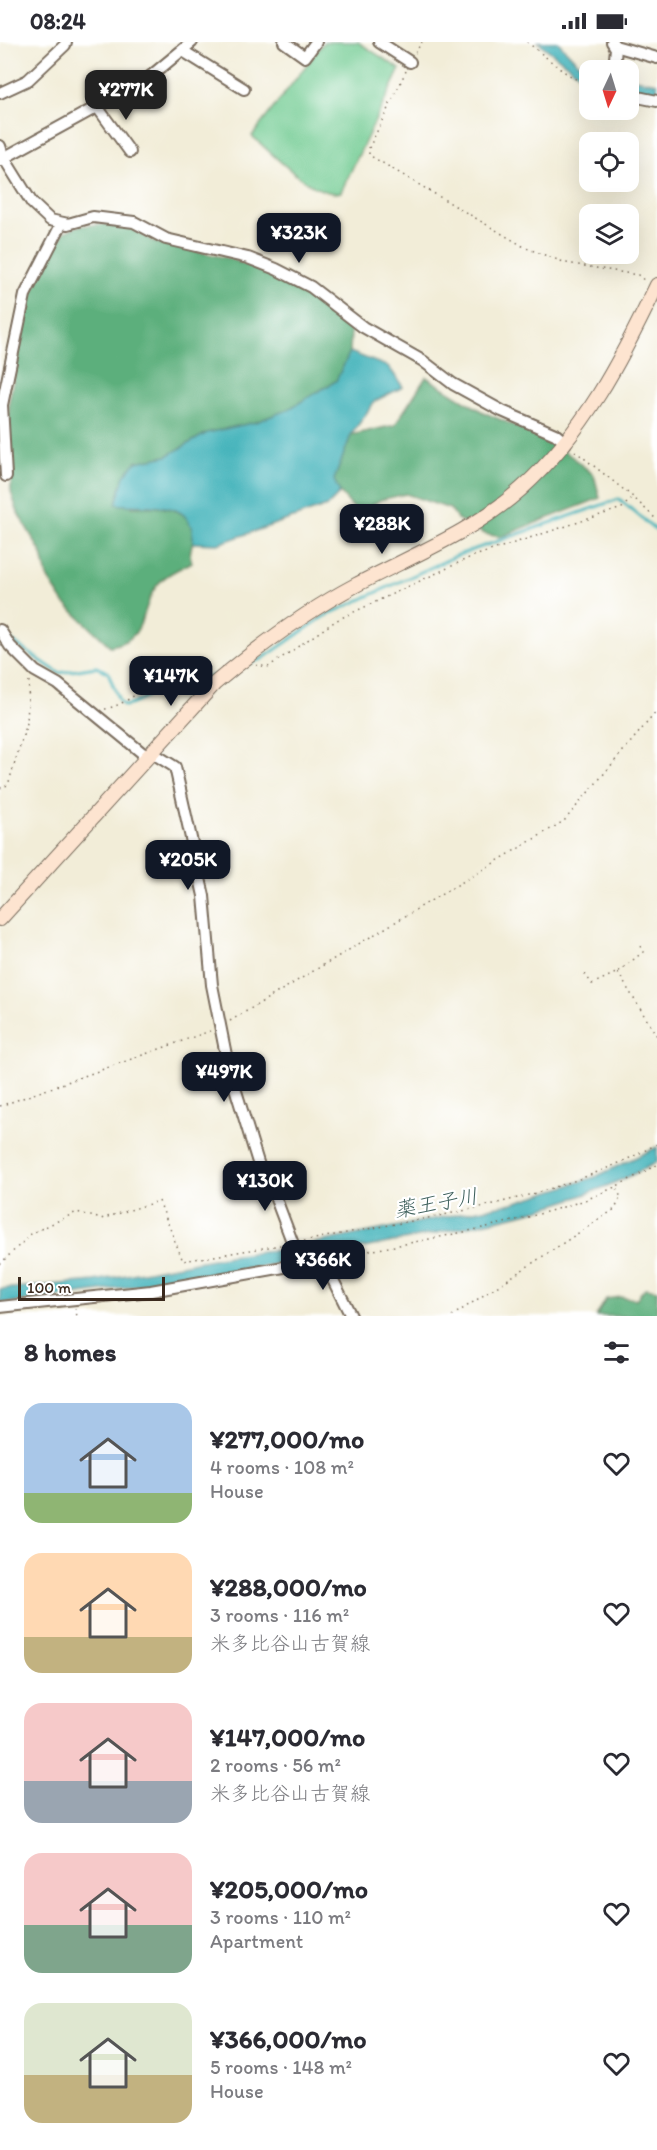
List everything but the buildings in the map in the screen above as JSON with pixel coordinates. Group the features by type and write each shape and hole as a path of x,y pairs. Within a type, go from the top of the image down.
{"main road":[{"path":"0,919 214,684 245,658 308,613 460,533 521,490 566,443 606,386 656,287"}],"street":[{"path":"0,93 19,87 66,42"},
{"path":"2,159 146,80 192,42"},
{"path":"284,42 305,57 316,42"},
{"path":"379,42 410,62"},
{"path":"614,60 613,44 657,58"},
{"path":"183,51 244,89"},
{"path":"639,97 657,101"},
{"path":"98,108 130,152"},
{"path":"0,146 2,159 32,203 50,220 62,223 93,217 134,222 166,239 248,258 276,269 311,287 363,327 423,361 453,384 502,411 555,434 566,443"},
{"path":"6,476 2,405 25,295 62,223"},
{"path":"0,630 10,646 29,664 149,754 175,767 204,896 219,1028 260,1169 273,1191 297,1265"},
{"path":"0,1307 151,1291 323,1260 351,1316"}],"path":[{"path":"422,42 369,148 369,155 526,248 566,263 638,275 656,287"},
{"path":"527,42 579,81"},
{"path":"566,443 633,497 657,520"},
{"path":"245,658 258,666 268,667 337,620 461,562 622,508 633,497"},
{"path":"0,788 8,785 27,723 29,664"},
{"path":"92,712 118,706 161,676 178,671 196,674 214,684"},
{"path":"0,1106 219,1028 564,821 657,711"},
{"path":"585,974 592,984 618,972 643,952 640,946"},
{"path":"618,972 657,1036"},
{"path":"0,1264 32,1233 77,1212 100,1219 159,1201 183,1261 292,1244 549,1191 624,1162 657,1144"},
{"path":"323,1260 511,1220 579,1202 615,1187 657,1165"},
{"path":"452,1316 615,1209 621,1197 615,1187"}],"green space":[{"path":"324,42 358,42 400,69 341,192 331,193 319,189 294,173 252,136"},
{"path":"105,224 129,227 154,242 232,259 263,272 300,292 351,331 350,352 336,381 287,410 256,422 207,433 167,456 136,462 132,507 163,507 181,513 188,519 192,528 193,539 190,553 192,562 161,580 154,590 136,633 130,639 110,646 64,603 47,577 42,554 18,513 11,492 9,402 29,297 64,232 78,226"},
{"path":"426,377 483,412 546,439 571,456 594,475 600,498 500,537 485,534 457,519 450,509 406,494 380,500 359,514 340,493 334,480 351,435 395,425"},
{"path":"645,1288 657,1290 657,1316 596,1316 606,1299 620,1297 636,1299"}],"water":[{"path":"538,42 558,42 579,64 579,74"},
{"path":"639,80 657,83 657,98 639,94"},
{"path":"350,352 389,367 403,387 375,401 351,435 334,480 340,493 327,506 218,544 193,543 191,528 186,518 178,511 156,506 116,504 124,476 136,462 167,456 207,433 256,422 287,410 336,381"},
{"path":"657,1147 657,1162 627,1177 565,1201 501,1219 353,1250 252,1268 0,1304 0,1289 94,1281 229,1256 280,1250 513,1203 595,1177"}],"waterway":[{"path":"249,663 262,659 323,617 458,555 619,499 657,531"},
{"path":"10,640 59,673 96,667 108,672 119,701 124,706 137,702 172,679 214,676"}],"water label":[{"name":"薬王子川","path":"436,1203"}]}
